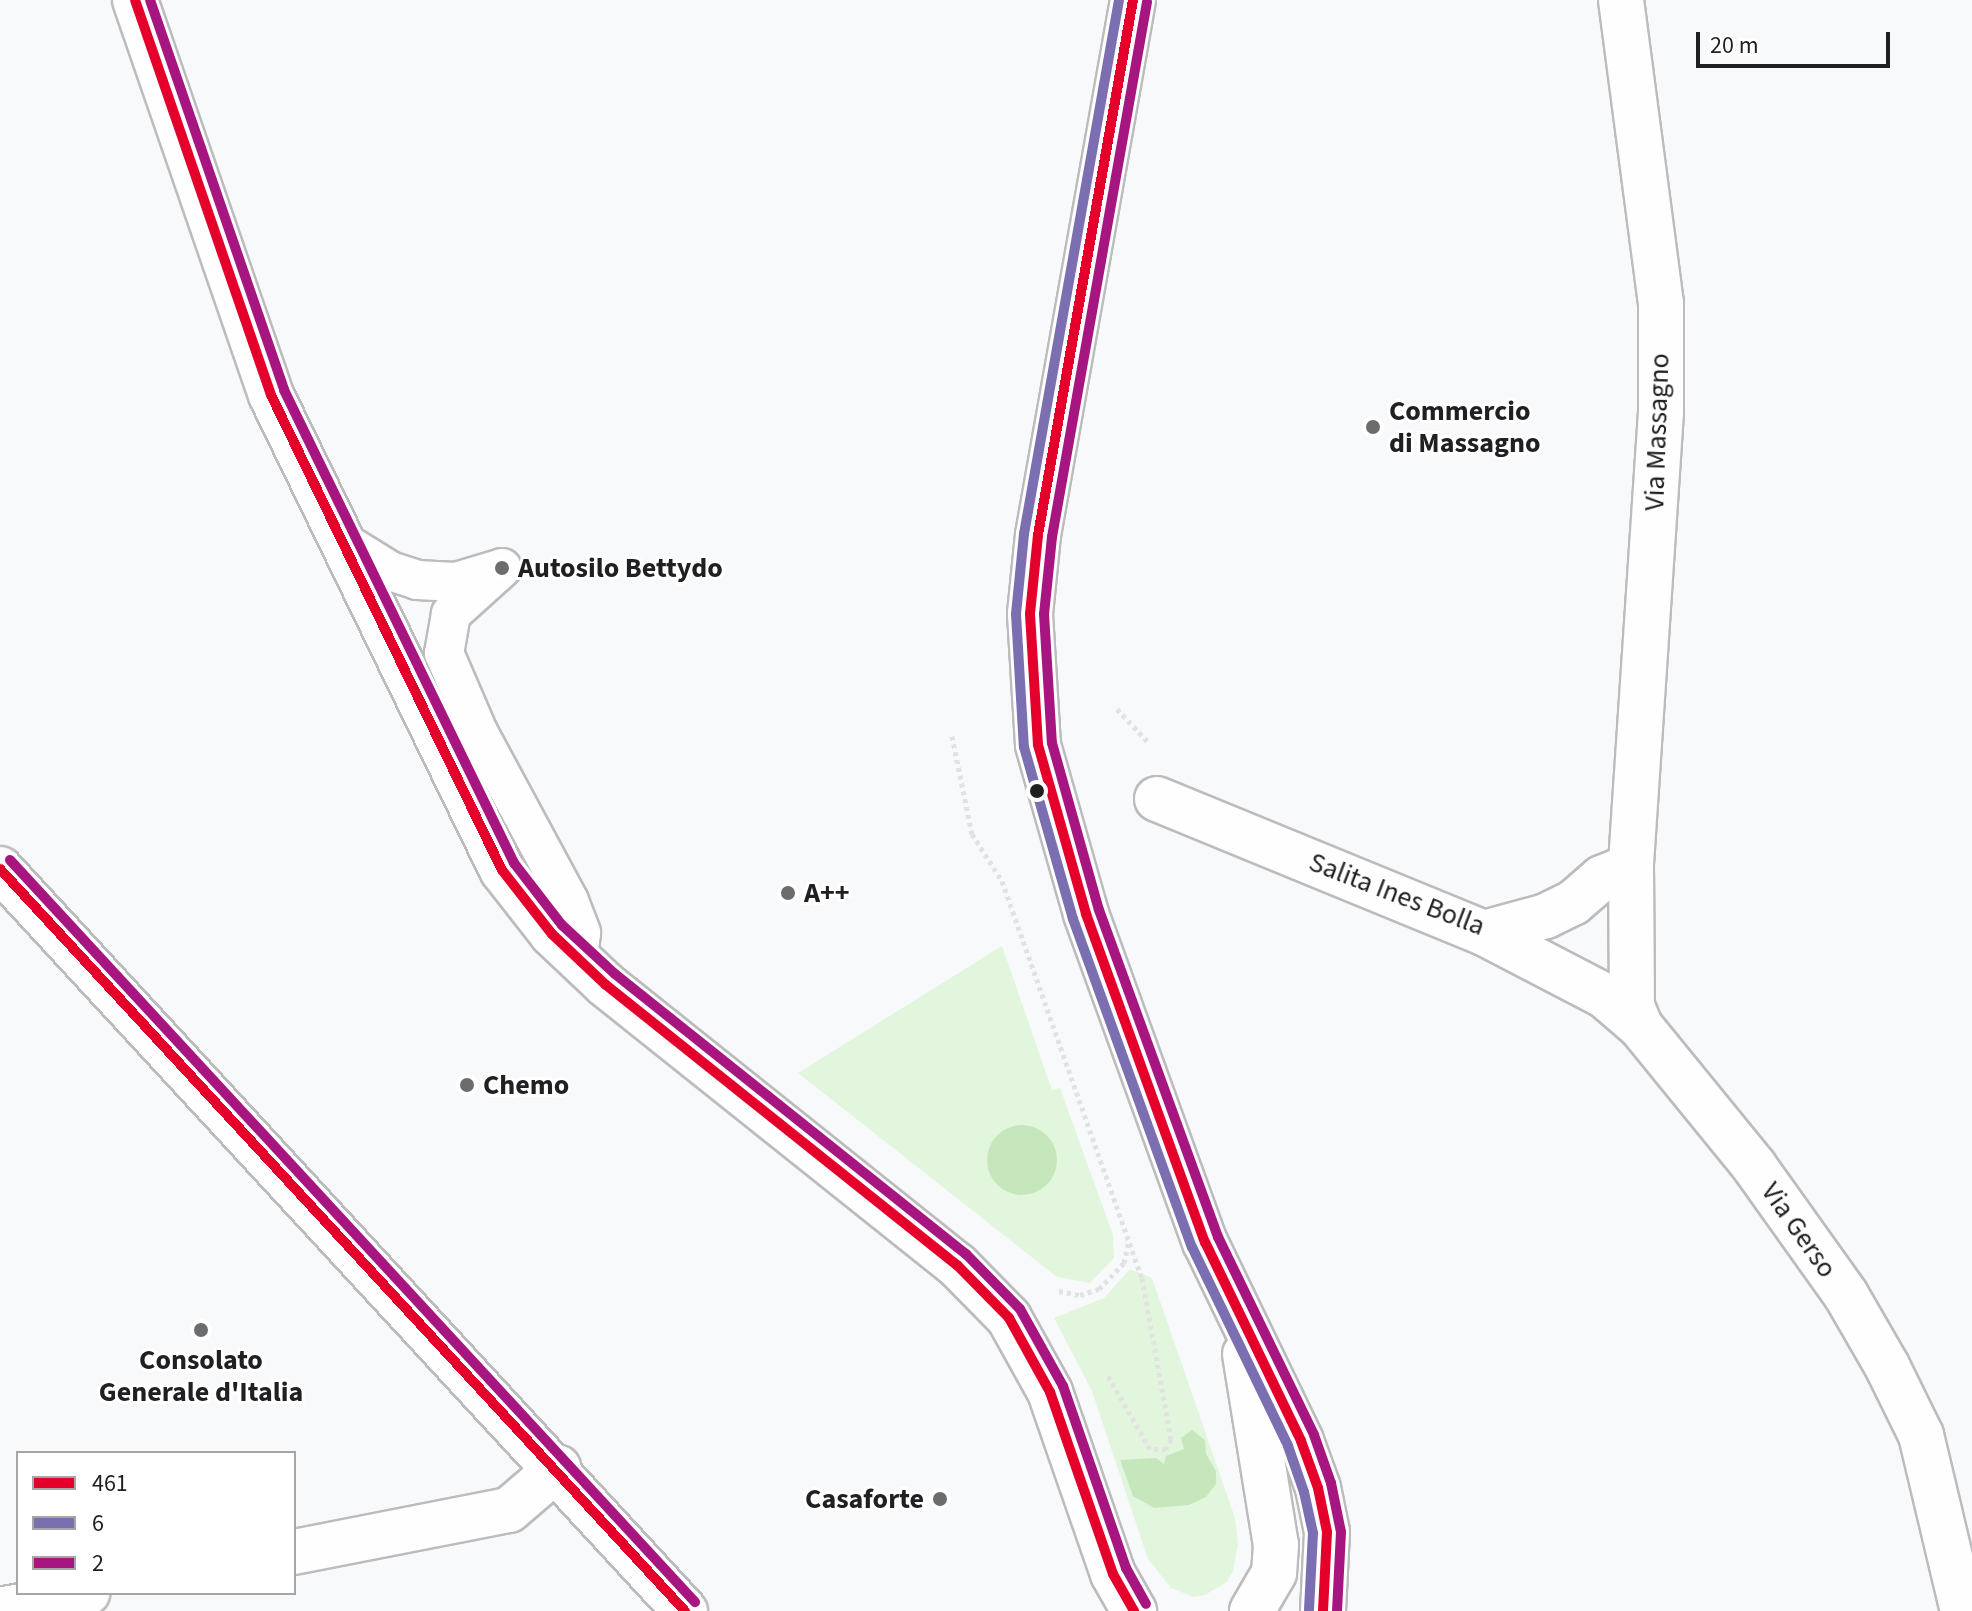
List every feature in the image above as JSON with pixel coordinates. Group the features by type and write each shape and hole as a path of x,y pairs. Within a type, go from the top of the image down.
{"main road":[{"path":"135,0 271,395 502,870 528,906 578,959 957,1265 1009,1318 1050,1392 1113,1574 1134,1611"},
{"path":"1133,0 1038,535 1030,614 1031,680 1038,745 1054,815 1086,914 1205,1242 1301,1441 1318,1488 1327,1547 1323,1611"},
{"name":"Via Massagno","path":"1621,0 1661,303 1661,412 1631,866"},
{"name":"Salita Ines Bolla","path":"1157,799 1484,933 1546,916 1573,903 1602,878 1631,866"},
{"name":"Via Gerso","path":"1631,866 1632,1006 1640,1026 1754,1166 1846,1295 1887,1366 1921,1435 1963,1611"},
{"path":"0,869 558,1468 685,1611"},
{"path":"1484,933 1605,996 1640,1026"},
{"path":"1236,1305 1276,1545 1274,1573 1252,1611"},
{"path":"296,1552 509,1510 558,1468"},
{"path":"0,1610 77,1595"}],"lane":[{"path":"342,541 390,571 427,582 456,582 502,568 451,614 444,653 484,745 569,901 581,933 578,959"}],"path":[{"path":"952,736 972,834 1002,881 1142,1278 1171,1439 1163,1452 1150,1449 1102,1365"},
{"path":"1064,1300 1056,1290 1080,1295 1116,1276 1130,1239"}],"green space":[{"path":"1002,946 1052,1090 1060,1088 1113,1235 1114,1258 1090,1283 1057,1277 798,1073"},
{"path":"1022,1125 1041,1131 1051,1141 1057,1160 1051,1179 1041,1189 1022,1195 1003,1189 993,1179 987,1160 993,1141 1003,1131"},
{"path":"1130,1269 1152,1278 1235,1518 1238,1544 1233,1571 1227,1582 1205,1595 1194,1597 1171,1588 1148,1559 1092,1391 1054,1318 1104,1298"},
{"path":"1192,1430 1205,1440 1206,1454 1216,1471 1216,1484 1206,1497 1189,1505 1154,1508 1133,1496 1120,1460 1156,1458 1164,1464 1166,1456 1184,1449 1181,1438"}],"transit line":[{"name":"461","path":"135,0 271,395 502,870 552,934 606,985 957,1265 1009,1318 1050,1392 1113,1574 1134,1611"},
{"name":"2","path":"150,0 284,390 514,863 562,925 615,974 966,1254 1020,1309 1063,1386 1126,1568 1146,1604"},
{"name":"6","path":"1119,0 1024,534 1016,614 1024,747 1073,919 1192,1247 1288,1446 1304,1492 1313,1533 1309,1610"},
{"name":"461","path":"1133,0 1038,535 1030,614 1038,745 1086,914 1205,1242 1301,1441 1318,1488 1327,1532 1323,1611"},
{"name":"2","path":"1147,2 1052,537 1044,614 1052,743 1099,910 1218,1237 1314,1435 1331,1483 1341,1532 1337,1611"},
{"name":"2","path":"10,860 695,1602"},
{"name":"461","path":"0,869 685,1611"}],"place":[{"name":"Commercio di Massagno","path":"1373,427"},
{"name":"Autosilo Bettydo","path":"502,568"},
{"name":"A++","path":"788,893"},
{"name":"Chemo","path":"467,1085"},
{"name":"Consolato Generale d'Italia","path":"201,1330"},
{"name":"Casaforte","path":"940,1499"}]}
